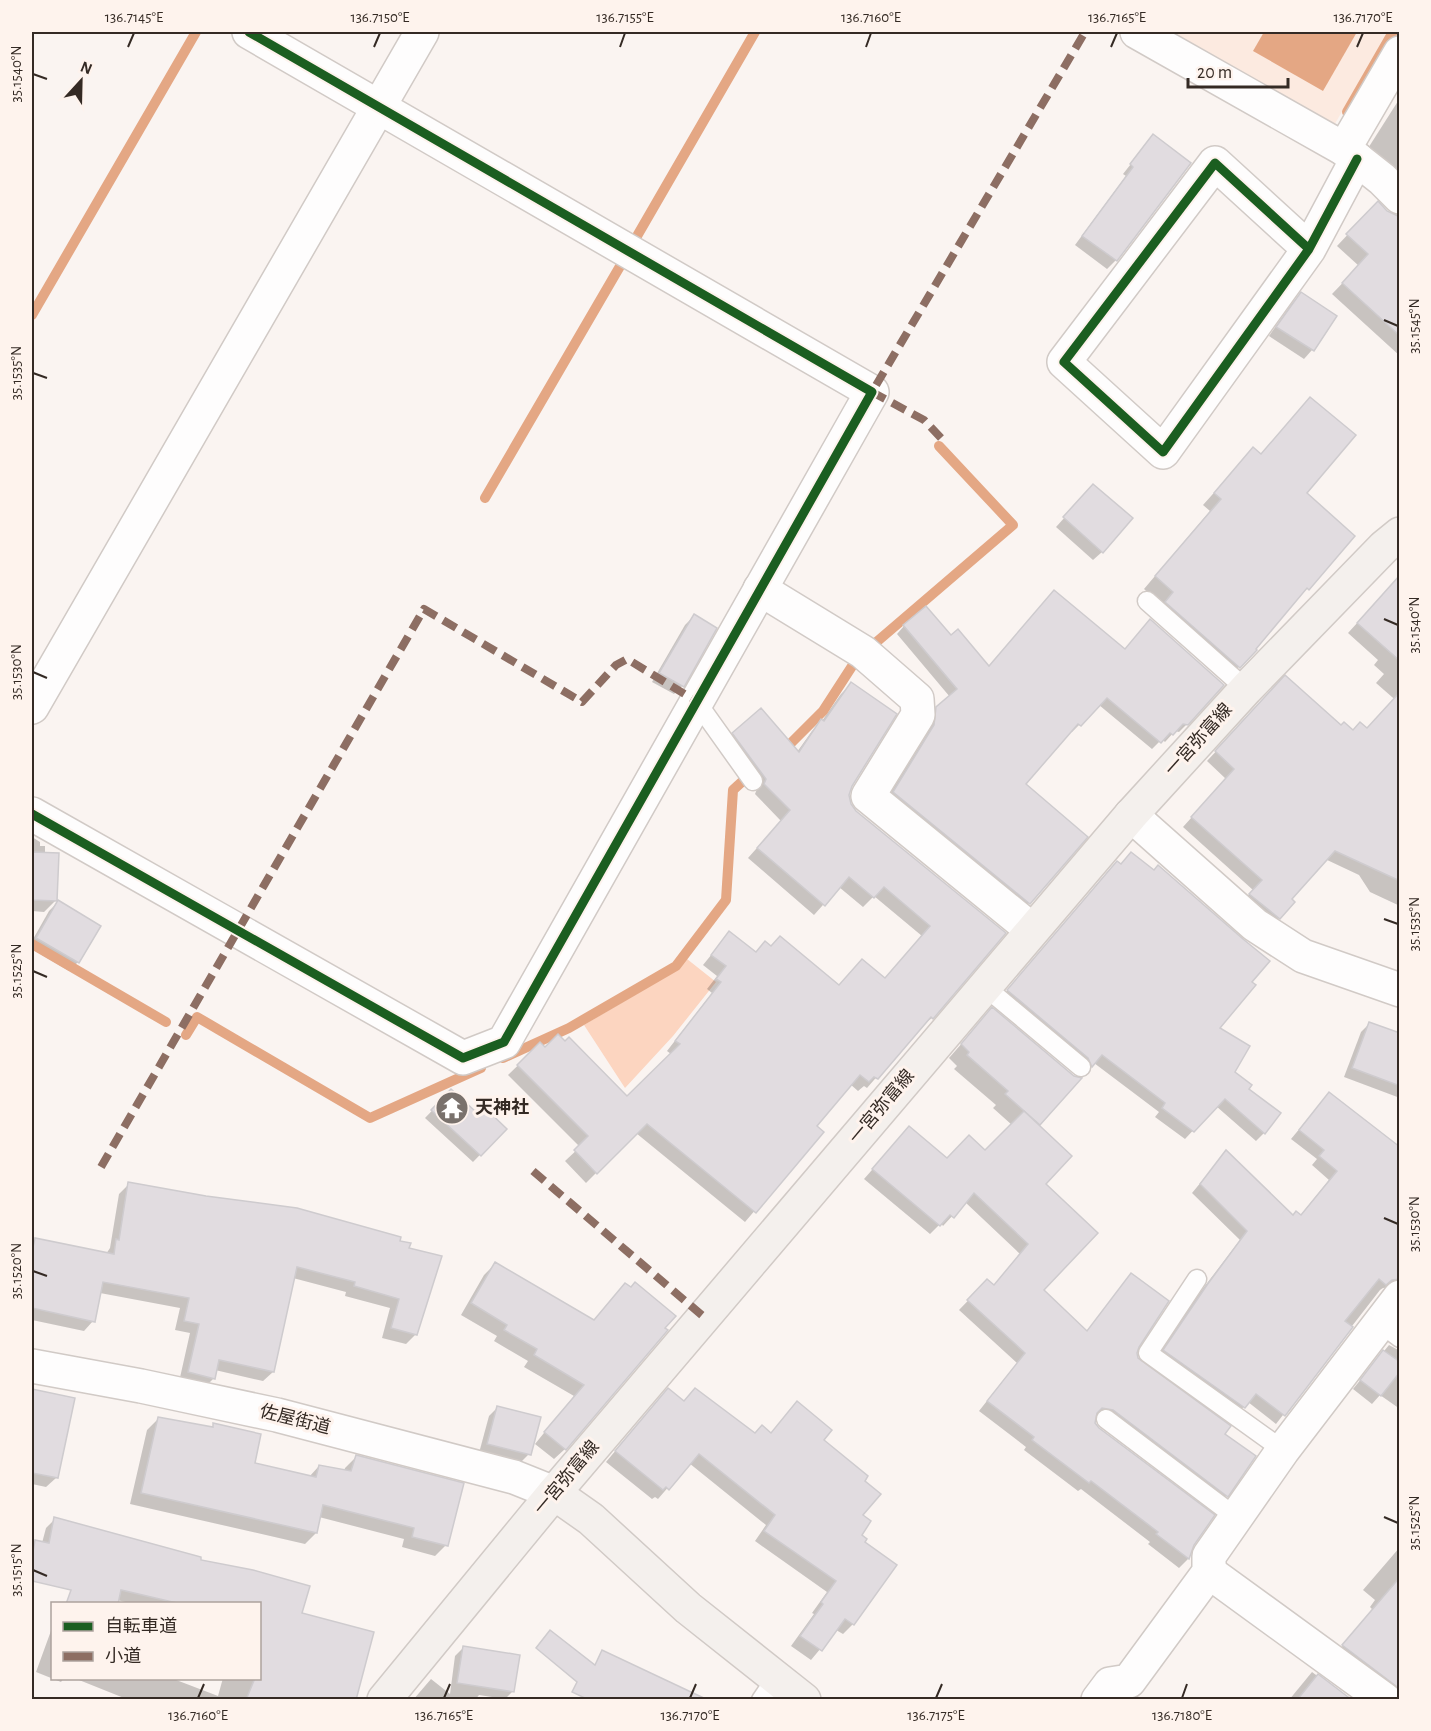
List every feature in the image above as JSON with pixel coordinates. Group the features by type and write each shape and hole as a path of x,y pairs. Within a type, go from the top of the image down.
{"main road":[{"name":"一宮弥富線","path":"384,1700 554,1493 1131,815 1246,689 1384,547 1400,534"},
{"path":"554,1493 591,1520 688,1608 769,1689 804,1700"}],"street":[{"path":"32,814 463,1058 504,1042 873,392 249,32"},
{"path":"32,707 422,32"},
{"path":"1137,32 1350,154 1382,179 1400,197"},
{"path":"1309,249 1215,163 1064,362 1162,452 1309,249 1350,154 1399,55"},
{"path":"760,589 863,652 917,699 918,715 868,796 1032,930"},
{"path":"1131,815 1264,931 1303,956 1400,990"},
{"path":"1098,1700 1110,1684 1129,1681 1209,1572 1209,1556 1283,1450 1390,1330 1400,1297"},
{"name":"佐屋街道","path":"32,1366 277,1415 514,1477 554,1493"},
{"path":"1209,1572 1384,1700"}],"lane":[{"path":"1147,601 1246,689"},
{"path":"696,701 753,780"},
{"path":"984,986 1081,1067"},
{"path":"1197,1279 1148,1353 1283,1450"},
{"path":"1106,1419 1237,1518"}],"shaded area":[{"path":"1153,32 1388,32 1329,134"},
{"path":"1264,32 1357,32 1323,91 1253,51"},
{"path":"687,959 716,982 673,1036 625,1088 584,1025 677,970"}],"building":[{"path":"1153,134 1191,163 1117,261 1082,236 1133,167 1130,164"},
{"path":"1378,201 1387,211 1400,217 1400,336 1342,283 1368,254 1346,234"},
{"path":"1301,292 1337,316 1314,351 1276,327"},
{"path":"1310,397 1356,435 1307,493 1355,536 1309,590 1307,588 1240,668 1165,602 1173,592 1155,576 1221,499 1214,493 1253,447 1261,454"},
{"path":"1093,484 1133,518 1103,553 1063,517"},
{"path":"1400,575 1400,661 1357,623"},
{"path":"1054,590 1125,649 1150,619 1224,685 1188,725 1183,724 1161,743 1107,698 1081,726 1078,724 1026,784 1088,837 1030,904 893,792 934,725 936,707 957,689 903,625 926,606 951,635 958,629 989,666"},
{"path":"694,614 717,628 684,687 659,673"},
{"path":"1285,675 1341,725 1344,722 1353,730 1360,722 1367,728 1400,692 1400,881 1335,851 1292,899 1295,902 1280,919 1249,894 1262,880 1191,817 1234,769 1215,751"},
{"path":"851,682 897,714 852,786 849,795 851,804 856,811 1006,933 933,1019 931,1017 878,1079 874,1077 869,1082 860,1075 817,1126 824,1132 756,1213 647,1124 597,1174 574,1150 588,1136 517,1065 540,1042 545,1047 558,1034 565,1041 569,1037 627,1096 680,1044 675,1041 721,982 716,979 726,966 711,955 729,931 756,952 765,941 771,946 780,936 839,985 862,959 885,978 930,926 884,887 874,898 849,877 825,906 757,848 790,810 764,784 766,779 732,733 761,708 799,752 821,719 824,721"},
{"path":"32,852 59,853 57,901 32,900"},
{"path":"1131,852 1154,870 1158,865 1270,961 1252,982 1256,985 1220,1028 1250,1046 1235,1072 1252,1085 1249,1089 1281,1113 1265,1134 1225,1099 1194,1132 1162,1108 1165,1103 1102,1055 1092,1067 1088,1058 1007,990 1117,861 1121,864"},
{"path":"58,900 101,926 79,963 36,938"},
{"path":"992,1007 1074,1076 1082,1078 1040,1125 1005,1094 1008,1091 967,1055 969,1052 961,1044"},
{"path":"1369,1022 1400,1033 1400,1086 1352,1068"},
{"path":"451,1089 475,1111 481,1104 507,1129 481,1156 431,1110"},
{"path":"1329,1092 1400,1147 1400,1279 1392,1280 1386,1285 1379,1279 1345,1321 1353,1327 1285,1416 1256,1394 1245,1408 1163,1350 1247,1231 1200,1184 1226,1150 1293,1215 1296,1211 1301,1215 1337,1171 1319,1156 1324,1150 1299,1130"},
{"path":"1024,1111 1072,1156 1046,1184 1098,1233 1044,1290 1087,1331 1131,1273 1169,1301 1139,1347 1138,1358 1231,1426 1225,1434 1256,1456 1228,1497 1113,1410 1102,1408 1097,1413 1095,1423 1099,1428 1215,1515 1194,1545 1189,1559 1156,1534 1158,1532 1091,1481 1089,1483 1032,1440 1034,1437 987,1401 1025,1353 967,1300 987,1279 994,1285 1028,1244 974,1193 954,1218 950,1215 940,1226 872,1169 909,1126 947,1158 969,1135 985,1150"},
{"path":"128,1182 206,1196 297,1208 401,1237 400,1241 411,1243 409,1248 442,1256 417,1335 391,1328 399,1299 354,1286 355,1282 297,1267 274,1372 219,1360 215,1379 188,1372 199,1324 184,1321 189,1298 103,1282 95,1322 32,1308 32,1252 35,1238 114,1254 116,1239 119,1240"},
{"path":"495,1262 594,1320 625,1283 631,1287 635,1282 676,1316 665,1328 668,1330 566,1450 544,1432 584,1385 534,1355 537,1349 504,1330 507,1325 471,1303"},
{"path":"1383,1350 1400,1362 1400,1372 1381,1396 1360,1380"},
{"path":"668,1388 684,1401 695,1388 755,1433 762,1425 771,1433 797,1401 832,1430 824,1440 868,1476 865,1481 881,1494 863,1515 871,1521 862,1535 867,1539 865,1542 897,1565 854,1625 845,1619 822,1651 800,1636 836,1581 764,1531 775,1515 699,1454 669,1490 666,1487 663,1490 615,1451"},
{"path":"32,1389 75,1398 58,1478 32,1473"},
{"path":"497,1406 541,1417 531,1455 487,1444"},
{"path":"158,1417 213,1427 213,1423 261,1434 255,1463 316,1477 319,1465 351,1471 356,1455 464,1483 448,1546 412,1537 414,1528 323,1505 317,1533 141,1493"},
{"path":"54,1517 201,1557 201,1560 253,1570 310,1586 302,1613 374,1632 356,1700 246,1700 254,1680 261,1680 261,1602 172,1602 121,1590 118,1602 67,1602 71,1590 32,1581 35,1540 49,1543"},
{"path":"1400,1577 1400,1689 1342,1645"},
{"path":"550,1630 595,1665 602,1650 708,1700 589,1700 572,1692 577,1682 536,1648"},
{"path":"463,1646 520,1655 514,1692 457,1683"},
{"path":"1318,1674 1352,1700 1297,1700"}],"waterway":[{"path":"32,315 196,32"},
{"path":"633,243 755,32"},
{"path":"1347,112 1393,32"},
{"path":"485,498 626,256"},
{"path":"873,645 1013,525 939,446"},
{"path":"782,752 823,711 858,657"},
{"path":"503,1058 569,1028 676,966 726,900 733,790 745,779"},
{"path":"32,944 166,1022"},
{"path":"186,1035 197,1017 370,1118 481,1068"}],"marked path":[{"path":"941,438 924,420 872,392 1085,32"},
{"path":"101,1167 424,609 582,702 616,665 627,659 696,701"},
{"path":"533,1171 704,1317"}],"cycle path":[{"path":"32,814 463,1058 504,1042 872,392 249,32"},
{"path":"1309,249 1215,163 1064,362 1163,452 1309,249 1357,159"}],"place":[{"name":"天神社","path":"452,1108"}]}
